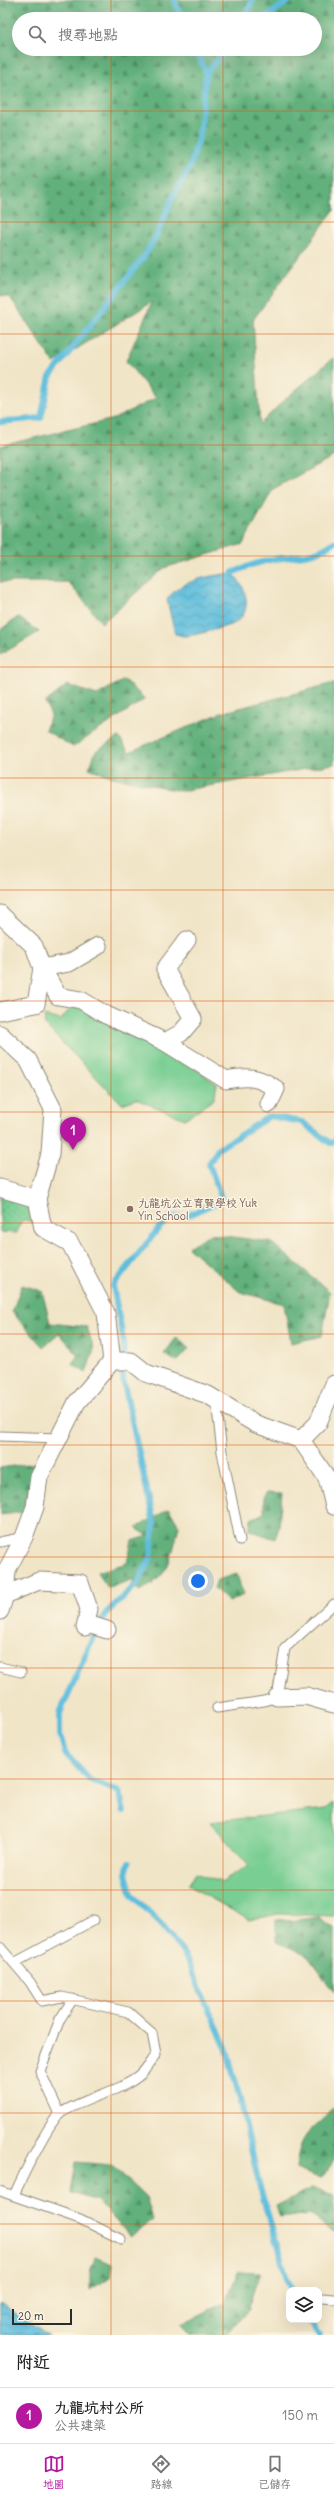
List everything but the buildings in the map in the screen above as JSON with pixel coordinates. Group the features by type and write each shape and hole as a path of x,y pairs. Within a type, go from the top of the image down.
{"street":[{"path":"0,914 34,946 42,968 58,996 81,1000 104,1014 165,1042 226,1080 244,1077 264,1080 276,1089 269,1104"},
{"path":"165,1042 181,1033 192,1019 165,970 187,940"},
{"path":"42,968 69,964 98,946"},
{"path":"0,1011 36,1004 42,968"},
{"path":"0,1034 28,1060 53,1109 50,1154 37,1199 43,1228 70,1243 106,1313 112,1361 77,1402 39,1477 35,1507 24,1537 7,1570 2,1603"},
{"path":"0,1188 37,1199"},
{"path":"112,1361 131,1361 146,1373 208,1395 256,1424 302,1440 328,1474 327,1478 334,1506"},
{"path":"302,1440 318,1423 334,1384"},
{"path":"2,1603 39,1581 80,1583 89,1609 85,1627 91,1625 107,1630"},
{"path":"277,1697 306,1696 334,1704"}],"lane":[{"path":"216,1400 222,1452 240,1540"},
{"path":"0,1436 59,1438"},
{"path":"0,1542 24,1537"},
{"path":"217,1708 264,1701 277,1697 285,1648 334,1604"},
{"path":"0,1667 21,1672"},
{"path":"14,1963 94,1920"},
{"path":"0,1947 30,1982 42,2001 62,1997 128,2012 152,2033 156,2054 141,2074 120,2087 93,2096 60,2114 37,2148 14,2195"},
{"path":"60,2114 40,2071 60,2019 73,1999"},
{"path":"0,2191 80,2220 121,2239"},
{"path":"322,2298 334,2299"}],"green space":[{"path":"0,0 334,0 334,210 253,320 260,424 282,402 334,357 334,456 273,489 243,544 164,568 102,623 68,582 0,582 0,446 114,419 156,398 126,361 152,302 54,363 10,297 0,295"},
{"path":"18,617 39,632 0,655 0,630"},
{"path":"124,680 145,699 73,747 45,730 51,715 45,703 67,685 97,695"},
{"path":"334,683 334,764 180,791 113,777 89,768 96,751 119,737 129,752 221,713"},
{"path":"74,1004 158,1043 217,1084 214,1099 185,1119 136,1099 122,1104 45,1025 44,1016 61,1020"},
{"path":"0,1196 38,1211 36,1222 22,1220 17,1233 0,1232"},
{"path":"210,1234 271,1242 330,1292 322,1336 291,1343 284,1304 240,1292 188,1247"},
{"path":"22,1285 42,1291 50,1323 87,1327 94,1349 86,1373 72,1364 78,1355 59,1333 43,1347 12,1312"},
{"path":"177,1337 189,1349 177,1362 164,1354"},
{"path":"35,1463 26,1512 0,1515 0,1468"},
{"path":"267,1492 282,1493 279,1527 275,1539 249,1530 251,1519 264,1513 264,1496"},
{"path":"169,1509 179,1526 171,1556 164,1572 158,1579 140,1591 132,1586 134,1579 108,1588 97,1572 127,1563 132,1541 148,1536 136,1528"},
{"path":"237,1574 243,1595 229,1602 214,1588 217,1580"},
{"path":"334,1803 334,1916 278,1914 249,1920 188,1885 196,1873 221,1882 249,1865 210,1822 326,1809"},
{"path":"319,1917 334,1928 334,1992 306,1954 276,1942 276,1919 290,1921"},
{"path":"334,2107 334,2161 321,2179 296,2169 297,2157 300,2146 306,2136"},
{"path":"76,2162 111,2165 146,2198 153,2220 130,2236 97,2201 71,2193"},
{"path":"312,2188 334,2196 334,2233 310,2214 280,2218 276,2206"},
{"path":"96,2257 112,2264 110,2277 90,2290 90,2271"},
{"path":"238,2271 260,2272 248,2311 225,2335 189,2335 181,2324 226,2302"}],"water":[{"path":"232,573 241,584 246,598 245,612 241,618 235,623 218,629 188,636 175,634 167,600 172,593 187,583 196,580"},
{"path":"0,2303 48,2335 0,2335"}],"waterway":[{"path":"174,0 179,12"},
{"path":"247,12 253,0"},
{"path":"273,12 290,0"},
{"path":"199,56 206,73"},
{"path":"0,422 41,418 50,377 145,255 157,234 173,197 190,167 199,137 206,73 220,56"},
{"path":"232,573 264,561 313,553 334,542"},
{"path":"124,1811 119,1792 90,1780 65,1753 60,1734 60,1713 95,1633 105,1614 137,1584 151,1558 154,1523 123,1379 124,1343 113,1286 159,1228 171,1217 184,1217 222,1200 209,1164 218,1149 270,1116 302,1122 330,1143 334,1142"},
{"path":"129,1862 126,1874 132,1895 161,1924 184,1954 226,2047 240,2099 259,2184 288,2282 291,2287"},
{"path":"312,2323 320,2335"}],"place":[{"name":"九龍坑村公所","path":"73,1150"},
{"name":"九龍坑公立育賢學校 Yuk Yin School","path":"130,1209"}]}
